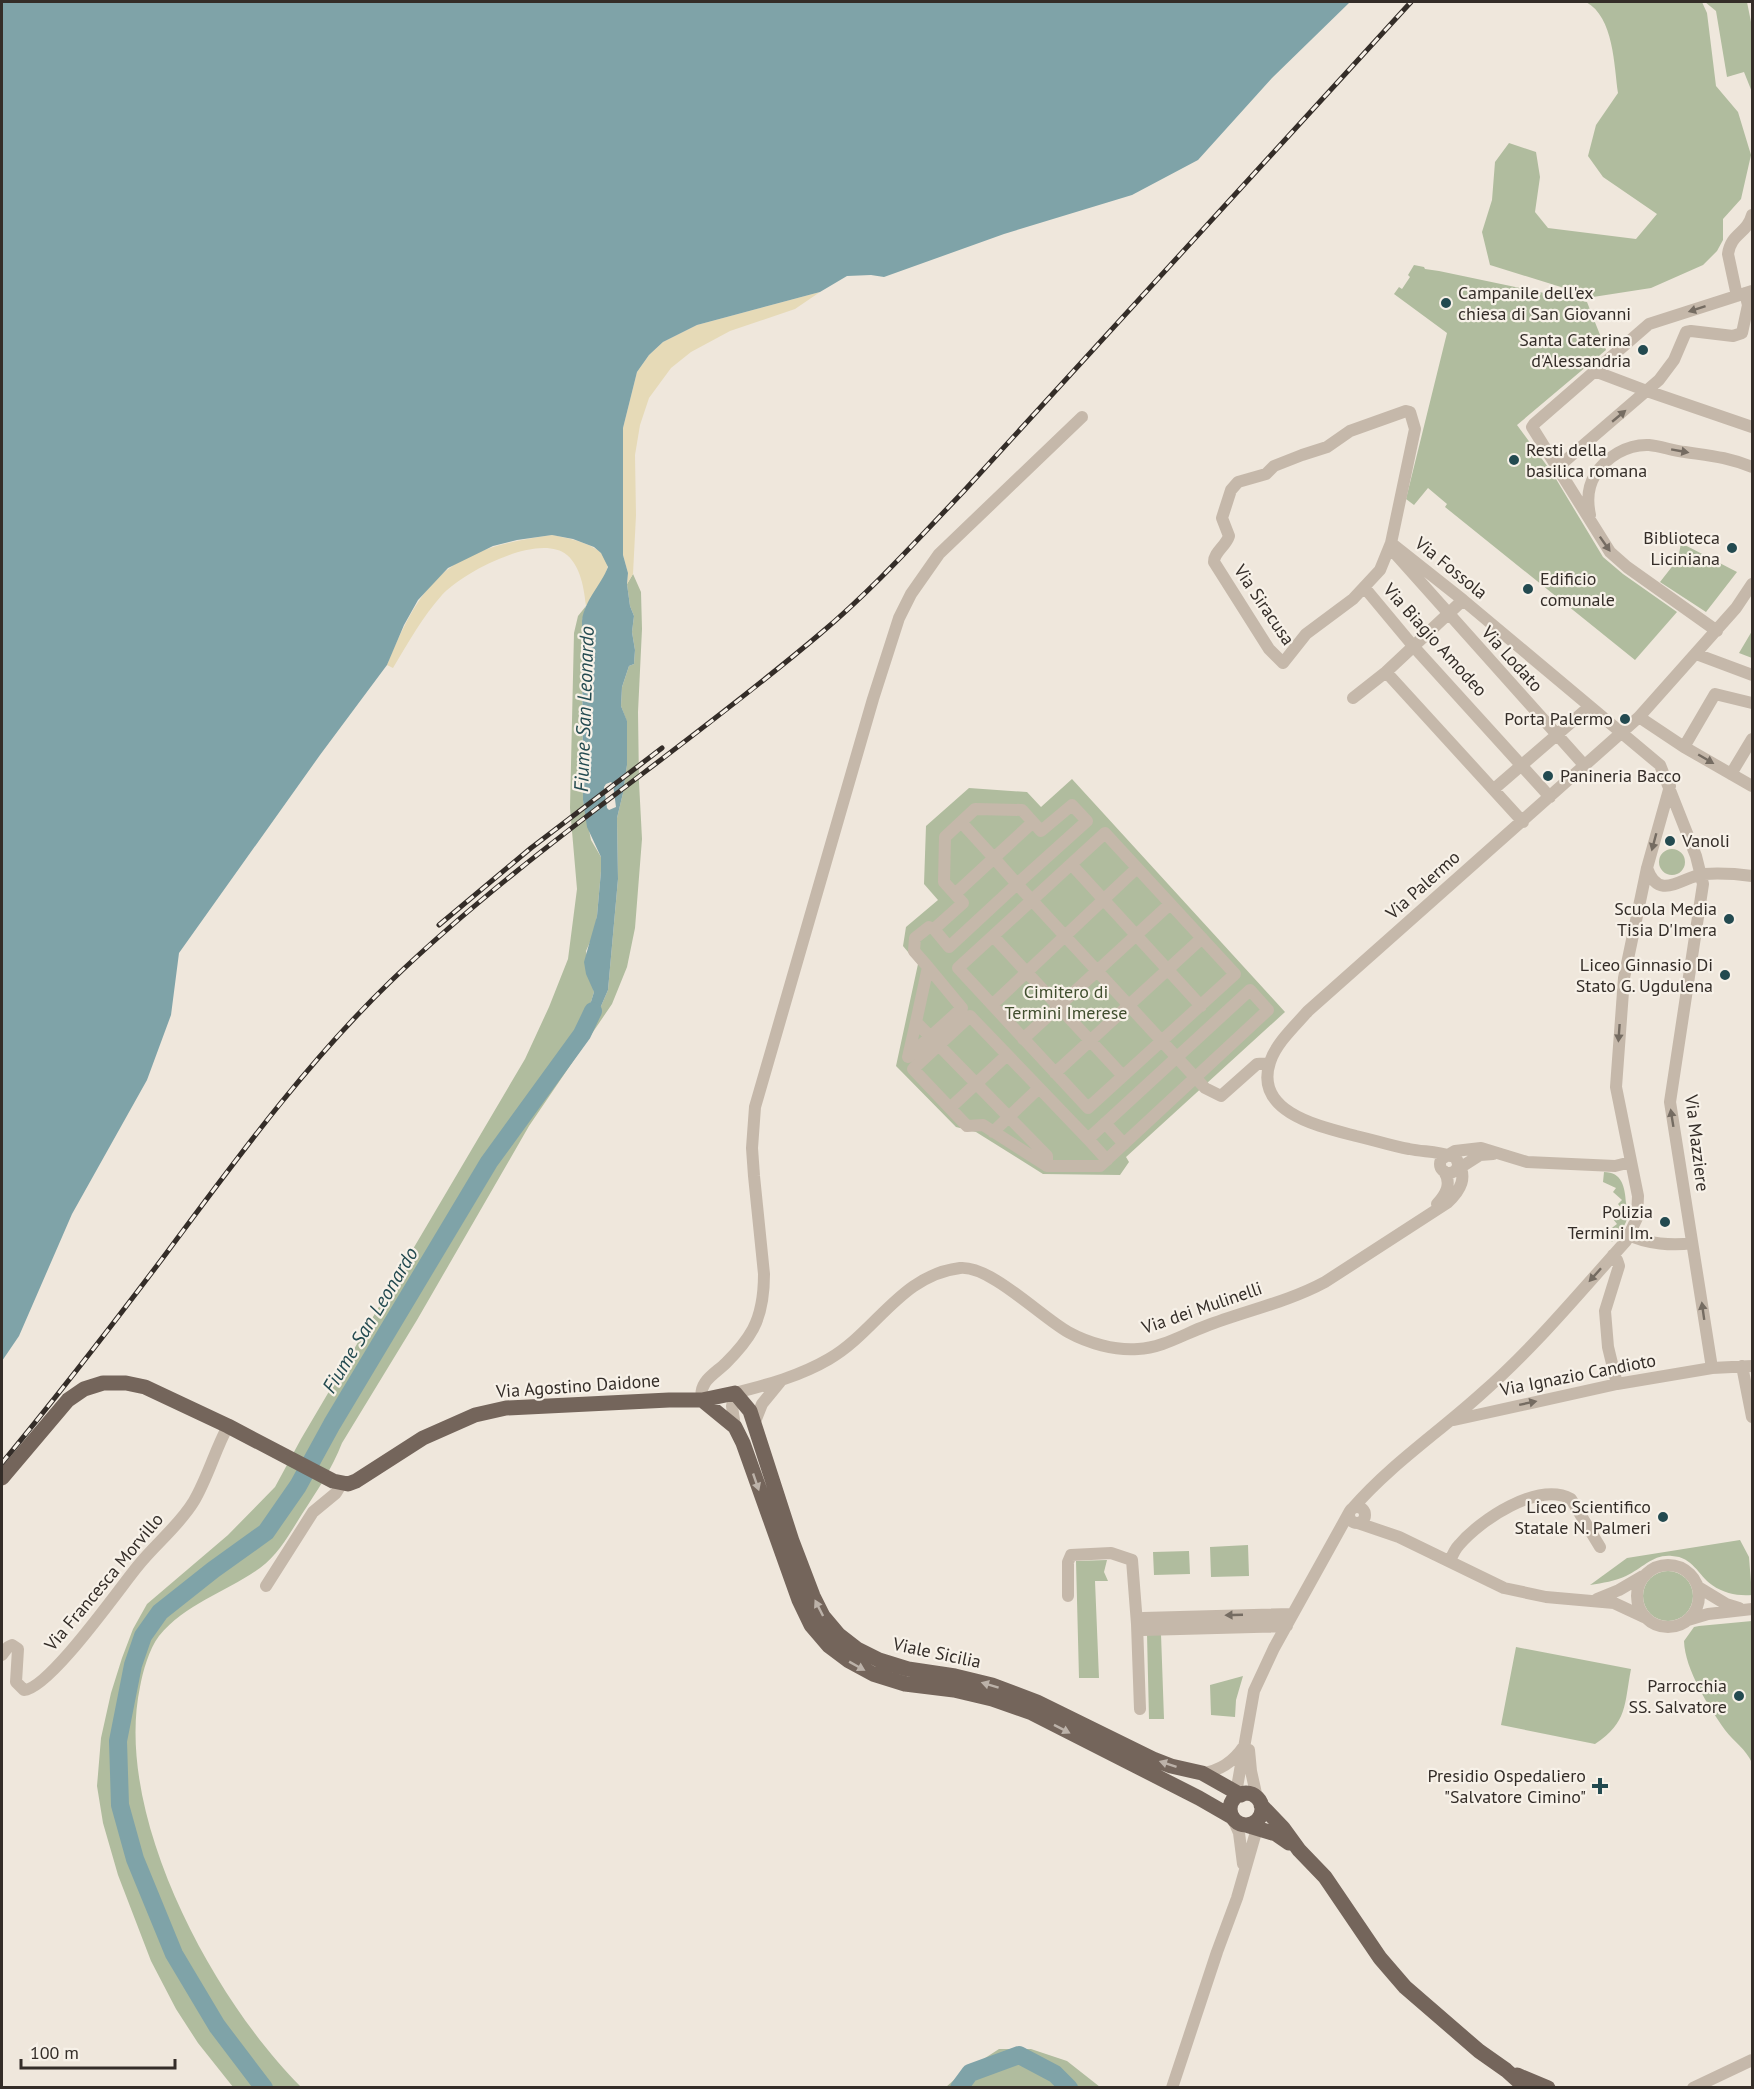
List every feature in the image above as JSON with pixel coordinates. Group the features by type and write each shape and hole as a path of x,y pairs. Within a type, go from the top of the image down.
{"main road":[{"path":"2,1478 68,1400 84,1389 103,1383 126,1383 145,1387 338,1482"},
{"name":"Via Agostino Daidone","path":"338,1482 356,1481 423,1438 475,1415 495,1410 539,1405 702,1400 735,1394"},
{"name":"Viale Sicilia","path":"735,1394 750,1411 792,1541 813,1596 823,1616 848,1642 879,1660 908,1669 983,1683 1028,1699 1153,1759 1202,1773 1237,1796"},
{"path":"702,1400 735,1427"},
{"name":"Viale Sicilia","path":"735,1427 743,1443 807,1617 829,1646 849,1661 873,1674 905,1684 954,1690 992,1699 1032,1713 1206,1802 1249,1816"},
{"path":"1249,1816 1250,1794 1237,1796 1230,1808 1249,1816 1283,1828 1299,1850 1325,1877 1380,1958 1405,1987 1526,2088"},
{"path":"1249,1816 1299,1850"},
{"path":"1506,2070 1548,2088"}],"street":[{"path":"1558,467 1647,392 1674,360 1687,331 1733,336 1742,333 1748,305 1728,254 1736,235 1749,226 1752,215"},
{"path":"1717,631 1627,567 1610,552 1533,431 1534,424 1649,324 1745,293"},
{"path":"1594,371 1647,392 1752,427"},
{"name":"Via Fossola","path":"1229,536 1222,518 1234,484 1266,474 1274,466 1327,447 1350,431 1406,411 1410,412 1416,429 1390,545 1463,600 1622,733"},
{"path":"702,1400 701,1393 704,1383 741,1347 755,1325 762,1305 764,1274 752,1148 755,1107 873,699 899,618 911,594 939,554 1082,417"},
{"path":"1591,519 1588,495 1593,480 1599,468 1626,449 1648,445 1657,446 1728,458 1752,467"},
{"name":"Via Siracusa","path":"1229,536 1215,556 1214,562 1269,649 1282,663 1306,634 1353,599 1365,587"},
{"path":"1365,587 1380,570 1390,545"},
{"name":"Via Lodato","path":"1390,545 1448,615 1586,766"},
{"path":"1635,743 1644,721 1696,654 1736,608 1752,584"},
{"name":"Via Biagio Amodeo","path":"1365,587 1414,646 1550,797"},
{"path":"1353,698 1386,672 1463,600"},
{"path":"1696,654 1752,675"},
{"path":"1386,672 1522,822"},
{"path":"1684,747 1715,694 1752,703"},
{"path":"1494,789 1589,706"},
{"path":"1644,721 1752,786"},
{"name":"Via Palermo","path":"1269,1063 1276,1050 1308,1011 1622,733 1644,721"},
{"name":"Via Mazziere","path":"1622,733 1660,765 1702,874 1703,884 1670,1102 1712,1368"},
{"path":"1731,774 1752,739"},
{"path":"1237,1796 1254,1691 1290,1620 1328,1553 1381,1480 1483,1393 1540,1335 1613,1255 1629,1235 1637,1218 1638,1196 1616,1081 1624,978 1647,868 1670,786"},
{"path":"934,929 963,903 944,882 945,837 975,809 1022,810 1041,831 1072,805 1087,820 949,947 934,929 929,927 915,938 914,951 962,1008 913,1069 967,1126 983,1125 1047,1166 1100,1166 1268,1010 1250,990 1088,1139"},
{"path":"1662,812 1665,808 1671,807 1677,809 1680,814"},
{"path":"961,822 1205,1088 1221,1096 1257,1064 1269,1063 1268,1078 1274,1098 1284,1109 1318,1126 1410,1150 1449,1163 1497,1153"},
{"path":"955,894 1033,822"},
{"path":"1105,833 1235,974 1088,1108 958,968 1071,864 1105,833"},
{"path":"1071,864 1201,1006"},
{"path":"992,1005 1137,868"},
{"path":"1647,868 1654,880 1667,886 1702,874 1752,876"},
{"path":"1023,1039 1170,904"},
{"path":"993,936 1124,1076"},
{"path":"1055,1073 1202,938"},
{"path":"928,967 909,1057 970,1016 1107,1160"},
{"path":"916,1022 1047,1156 1047,1166"},
{"path":"950,1108 1007,1054"},
{"path":"993,1132 1039,1088"},
{"path":"1105,1123 1124,1144"},
{"path":"1430,1214 1447,1191 1449,1163 1466,1148 1481,1148 1527,1162 1615,1166 1631,1162"},
{"name":"Via dei Mulinelli","path":"735,1394 780,1382 828,1360 851,1343 905,1291 930,1276 946,1270 964,1268 978,1270 1068,1332 1113,1348 1136,1350 1153,1347 1204,1326 1314,1288 1456,1195 1463,1179 1449,1163"},
{"path":"1629,1235 1639,1240 1692,1243"},
{"path":"1613,1255 1619,1266 1605,1311 1608,1347 1617,1384"},
{"path":"1747,1366 1752,1417"},
{"name":"Via Ignazio Candioto","path":"1450,1420 1617,1384 1712,1368 1747,1366"},
{"path":"754,1424 762,1404 780,1382"},
{"path":"1483,1393 1480,1404 1492,1410"},
{"path":"735,1394 732,1406 735,1427"},
{"name":"Via Francesca Morvillo","path":"2,1655 12,1645 18,1649 16,1682 24,1690 37,1685 59,1663 95,1623 137,1566 188,1510 204,1483 228,1426"},
{"path":"266,1587 313,1512 336,1493 338,1482"},
{"path":"1450,1561 1458,1546 1481,1524 1501,1510 1517,1503 1555,1494 1571,1499 1599,1547"},
{"path":"1357,1516 1504,1588 1546,1597 1614,1603 1644,1617 1652,1624 1666,1628 1708,1614 1748,1609"},
{"path":"1068,1596 1068,1563 1071,1555 1111,1552 1129,1558 1133,1562 1140,1709"},
{"path":"1593,1600 1619,1590 1660,1565 1670,1565 1687,1571 1698,1587 1726,1604 1748,1609"},
{"path":"1644,1575 1639,1582 1636,1600 1644,1617"},
{"path":"1688,1620 1698,1605 1698,1587"},
{"path":"1137,1624 1143,1630 1290,1620"},
{"path":"1202,1773 1216,1770 1227,1764 1238,1755 1247,1737"},
{"path":"1172,2088 1244,1874 1251,1771 1247,1737"},
{"path":"1244,1874 1241,1841 1249,1816"},
{"path":"1693,2088 1715,2083 1752,2060"}],"green space":[{"path":"1586,2 1702,2 1707,13 1716,86 1738,112 1751,155 1741,199 1723,219 1723,240 1717,251 1703,265 1651,288 1593,297 1490,265 1482,232 1492,200 1495,162 1509,143 1536,152 1540,177 1535,212 1548,228 1636,239 1657,214 1603,177 1588,156 1596,125 1618,93 1614,56 1607,30 1595,9"},
{"path":"1705,2 1747,2 1752,27 1752,92 1744,72 1727,77 1716,11"},
{"path":"1414,265 1587,302 1606,350 1517,425 1553,474 1603,557 1677,612 1635,660 1445,507 1447,504 1428,488 1414,505 1406,499 1447,333 1394,294 1399,287 1402,289"},
{"path":"1681,543 1737,572 1706,612 1660,582 1678,559"},
{"path":"633,574 641,592 642,629 638,712 642,839 635,928 627,967 612,1004 529,1126 417,1320 342,1443 324,1480 284,1543 260,1568 194,1606 170,1625 155,1641 143,1674 136,1737 141,1791 156,1847 177,1902 204,1956 235,2005 268,2050 301,2087 233,2087 198,2043 176,2009 151,1961 118,1875 103,1823 97,1786 101,1738 111,1693 133,1629 147,1604 228,1535 275,1487 525,1059 549,1007 568,959 577,889 570,808 574,633 578,616 586,606 582,621 583,800 591,840 601,857 597,916 594,933 586,951 594,992 583,1023 592,1027 608,990 618,879 617,818 627,765 627,722 621,706 622,687 629,666 634,664 635,650 632,632 634,616 627,584"},
{"path":"1752,631 1752,658 1739,653"},
{"name":"Cimitero di Termini Imerese","path":"1072,779 1285,1012 1126,1157 1129,1162 1120,1175 1043,1174 976,1132 956,1127 896,1066 918,964 903,946 906,927 938,900 924,884 926,826 969,788 1027,792 1041,807"},
{"path":"1672,849 1681,853 1685,862 1681,871 1672,875 1663,871 1659,862 1663,853"},
{"path":"1604,1172 1619,1178 1625,1191 1626,1222 1612,1242 1605,1233 1617,1224 1613,1219 1623,1210 1618,1204 1622,1200 1613,1192 1616,1188 1603,1182"},
{"path":"1740,1540 1749,1557 1752,1595 1737,1595 1722,1591 1707,1581 1690,1563 1672,1556 1654,1559 1622,1578 1590,1585 1627,1558"},
{"path":"1248,1545 1249,1576 1211,1577 1210,1547"},
{"path":"1189,1551 1190,1574 1154,1575 1153,1552"},
{"path":"1107,1560 1104,1572 1108,1581 1095,1581 1099,1678 1079,1678 1076,1561"},
{"path":"1663,1571 1673,1571 1686,1578 1693,1591 1693,1601 1686,1614 1673,1621 1663,1621 1654,1617 1647,1610 1643,1601 1643,1591 1647,1582 1654,1575"},
{"path":"1752,1621 1752,1763 1747,1754 1725,1730 1705,1699 1693,1676 1684,1641 1694,1627"},
{"path":"1147,1634 1161,1634 1164,1719 1149,1719"},
{"path":"1516,1647 1631,1669 1623,1712 1614,1728 1595,1744 1501,1725"},
{"path":"1243,1676 1236,1700 1235,1717 1211,1715 1210,1685"},
{"path":"999,2049 1031,2049 1067,2061 1100,2087 946,2087 962,2073"}],"sand":[{"path":"820,292 795,309 730,331 691,352 671,368 649,398 640,425 635,455 636,515 633,574 627,584 628,573 623,555 623,428 637,372 649,355 663,342 697,325"},
{"path":"552,535 568,538 596,549 607,561 603,579 586,606 579,572 567,555 554,549 539,548 521,551 483,566 452,586 428,612 393,668 387,665 415,607 447,570 466,558 490,548"}],"water":[{"path":"2,2 1350,2 1272,78 1198,160 1132,195 1004,234 884,277 847,276 820,292 697,325 663,342 649,355 637,372 623,428 623,555 628,573 630,606 634,616 632,632 635,650 634,664 629,666 622,687 621,706 627,721 627,765 617,818 618,879 608,990 592,1027 582,1034 583,1023 594,992 586,974 584,962 597,916 601,857 587,827 583,800 582,621 589,600 608,567 601,553 594,547 573,539 552,535 493,546 448,568 418,600 404,625 387,665 179,953 171,1015 147,1080 72,1214 19,1336 2,1361","holes":["611,782 616,807 609,810 604,787"]}],"waterway":[{"name":"Fiume San Leonardo","path":"264,2088 217,2026 174,1954 135,1859 120,1805 118,1741 133,1665 143,1636 160,1612 266,1532 298,1486 332,1424 489,1162 582,1034 593,1011"},
{"name":"Fiume San Leonardo","path":"959,2088 970,2073 1019,2055 1055,2074 1069,2088"}],"railway":[{"path":"2,1463 107,1332 274,1111 361,1011 443,933 495,889 768,677 858,600 963,492 1411,2"},
{"path":"439,925 531,848 662,748"}],"place":[{"name":"Campanile dell'ex chiesa di San Giovanni","path":"1446,303"},
{"name":"Santa Caterina d'Alessandria","path":"1643,350"},
{"name":"Resti della basilica romana","path":"1514,460"},
{"name":"Biblioteca Liciniana","path":"1732,548"},
{"name":"Edificio comunale","path":"1528,589"},
{"name":"Porta Palermo","path":"1625,719"},
{"name":"Panineria Bacco","path":"1548,776"},
{"name":"Vanoli","path":"1670,841"},
{"name":"Scuola Media Tisia D'Imera","path":"1729,919"},
{"name":"Liceo Ginnasio Di Stato G. Ugdulena","path":"1725,975"},
{"name":"Polizia Termini Im.","path":"1665,1222"},
{"name":"Liceo Scientifico Statale N. Palmeri","path":"1663,1517"},
{"name":"Parrocchia SS. Salvatore","path":"1739,1696"},
{"name":"Presidio Ospedaliero \"Salvatore Cimino\"","path":"1600,1786"}]}
